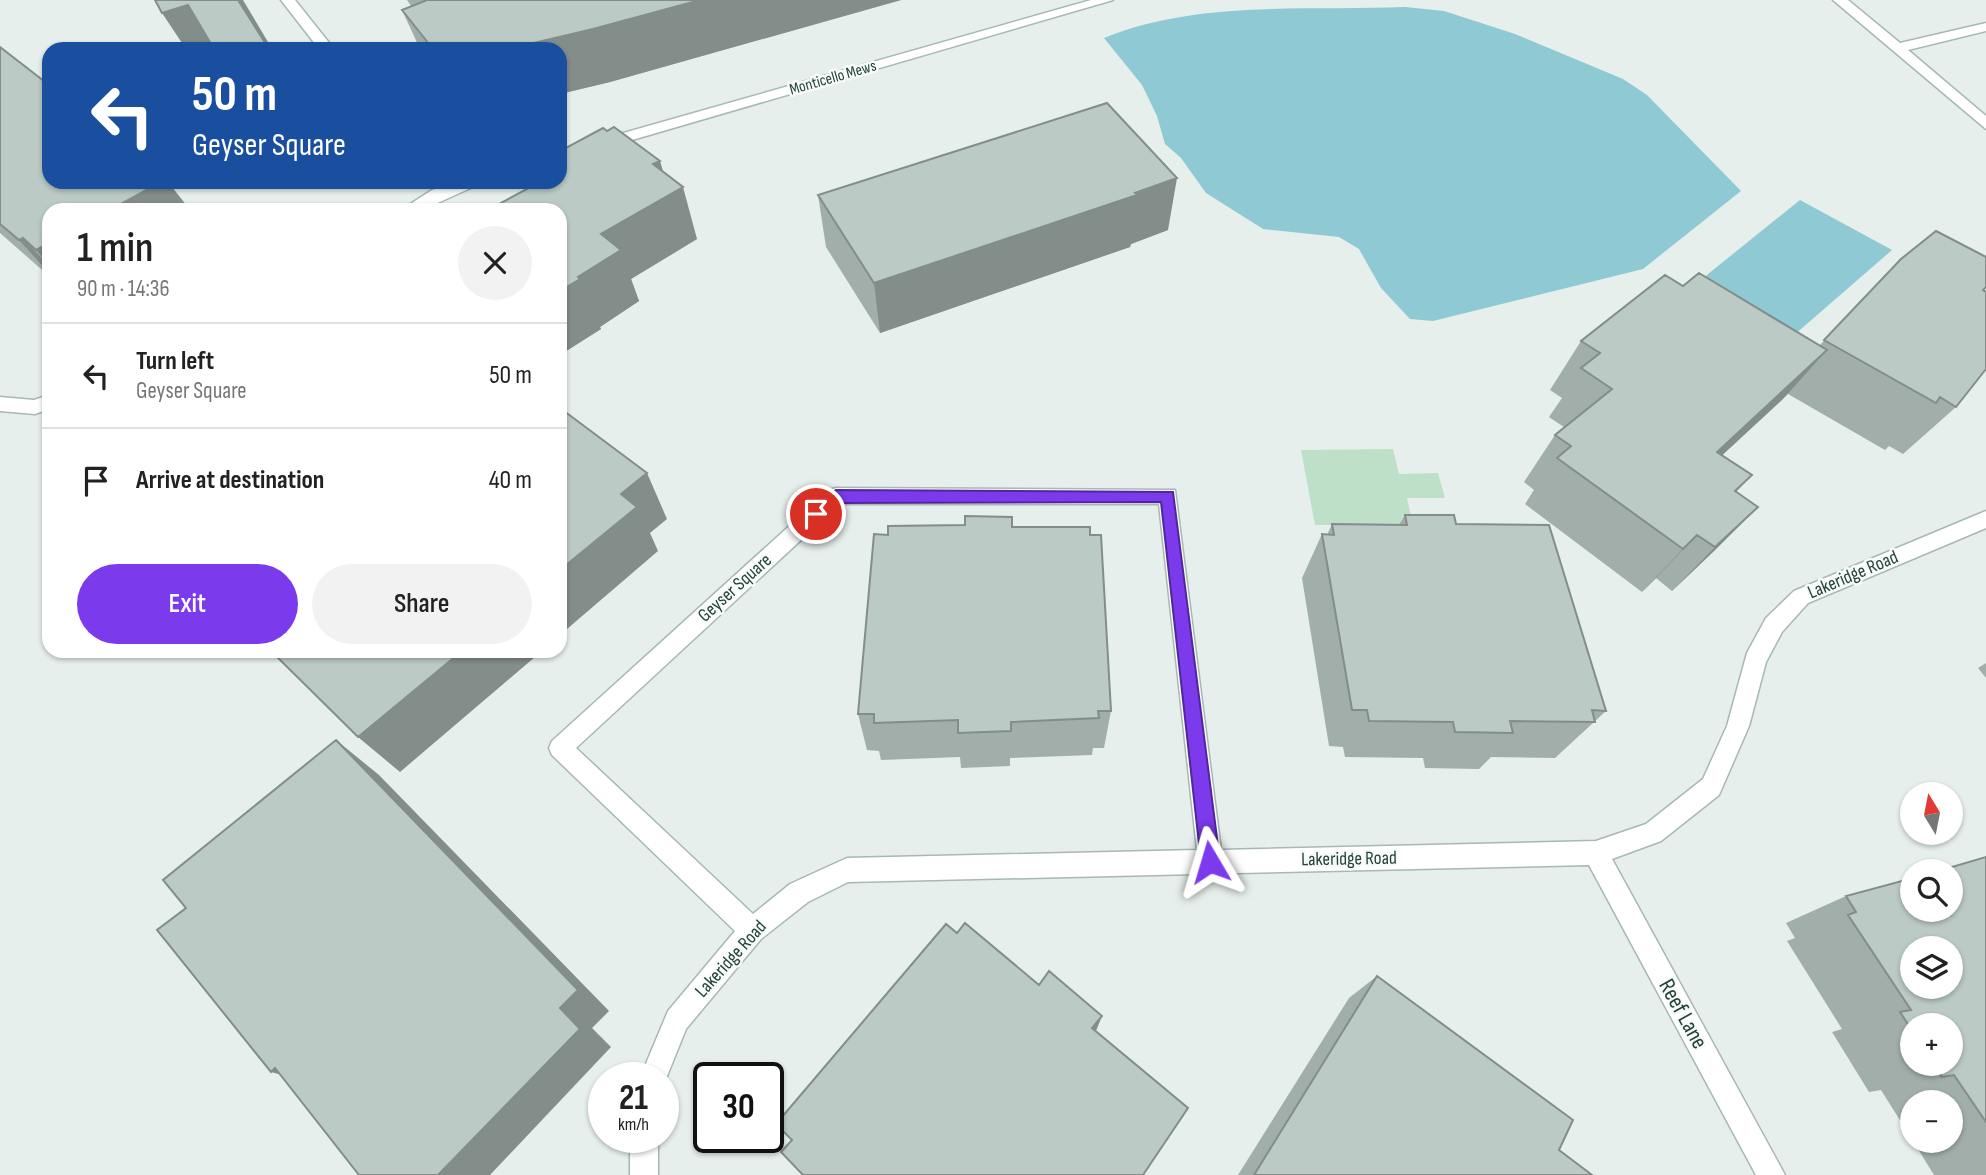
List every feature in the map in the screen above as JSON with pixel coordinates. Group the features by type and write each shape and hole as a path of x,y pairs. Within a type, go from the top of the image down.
{"street":[{"path":"288,0 321,42"},
{"name":"Monticello Mews","path":"567,154 1105,0"},
{"path":"1840,0 1986,124"},
{"path":"1898,48 1983,31"},
{"path":"433,189 438,194"},
{"path":"422,203 454,189"},
{"path":"0,404 35,407 42,404"},
{"name":"Geyser Square","path":"752,930 560,748 836,496 1168,496 1210,862"},
{"name":"Lakeridge Road","path":"660,1062 677,1020 752,930 799,892 847,870 1596,853 1653,833 1711,787 1738,726 1755,660 1774,625 1801,597 1986,519"},
{"name":"Reef Lane","path":"1596,853 1771,1175"},
{"path":"643,1153 644,1175"}],"green space":[{"path":"1393,449 1399,474 1438,473 1445,498 1407,498 1413,525 1315,525 1301,450"}],"water":[{"path":"1405,7 1444,11 1515,34 1623,79 1647,95 1741,191 1643,269 1433,321 1410,319 1381,288 1359,249 1339,237 1263,229 1206,193 1181,158 1165,144 1157,116 1142,85 1104,38 1139,26 1214,13"},
{"path":"1800,200 1892,250 1770,356 1677,299"}],"building":[{"path":"155,0 238,0 265,42 210,42 188,5 162,13"},
{"path":"700,0 538,42 427,42 402,10 425,1"},
{"path":"0,47 42,80 42,189 148,189 123,203 42,203 42,247 36,250 23,238 19,240 0,224"},
{"path":"1107,103 1177,178 1135,193 1137,195 874,283 818,195"},
{"path":"614,127 660,161 653,164 683,187 601,234 621,250 567,287 567,203 501,203 527,189 567,189 567,147 603,128 607,131"},
{"path":"1936,231 1986,257 1986,287 1983,290 1986,292 1986,369 1956,407 1940,397 1936,403 1824,340 1901,259"},
{"path":"1699,273 1827,350 1717,452 1752,475 1735,491 1758,507 1715,547 1697,535 1683,549 1557,458 1571,446 1555,435 1612,389 1581,368 1600,353 1581,341 1665,275 1683,286"},
{"path":"567,413 647,473 621,494 637,507 567,564"},
{"path":"1405,515 1454,515 1456,524 1549,525 1606,711 1592,710 1595,722 1510,721 1513,733 1455,732 1453,722 1369,721 1367,710 1352,710 1322,534 1334,535 1332,524 1407,525"},
{"path":"965,516 1012,517 1012,527 1090,527 1090,535 1101,535 1111,711 1098,711 1099,718 1011,722 1011,731 958,733 958,720 874,723 874,714 858,714 874,534 888,535 888,526 965,525"},
{"path":"278,658 454,658 358,737"},
{"path":"336,740 578,990 560,1008 580,1029 438,1175 359,1175 275,1068 271,1072 157,930 186,908 163,880"},
{"path":"1986,857 1986,1122 1955,1076 1963,1076 1963,1013 1900,1012 1911,1010 1904,999 1963,999 1963,936 1900,936 1900,993 1848,915 1856,912 1846,896 1900,881 1900,922 1963,922 1963,864"},
{"path":"965,923 1039,985 1049,971 1102,1016 1092,1028 1188,1108 1143,1175 803,1175 782,1153 792,1140 784,1132 784,1115 946,924 957,933"},
{"path":"1377,976 1573,1120 1559,1150 1592,1175 1254,1175"}],"route":[{"path":"816,514 836,496 1168,496 1210,862"}]}
